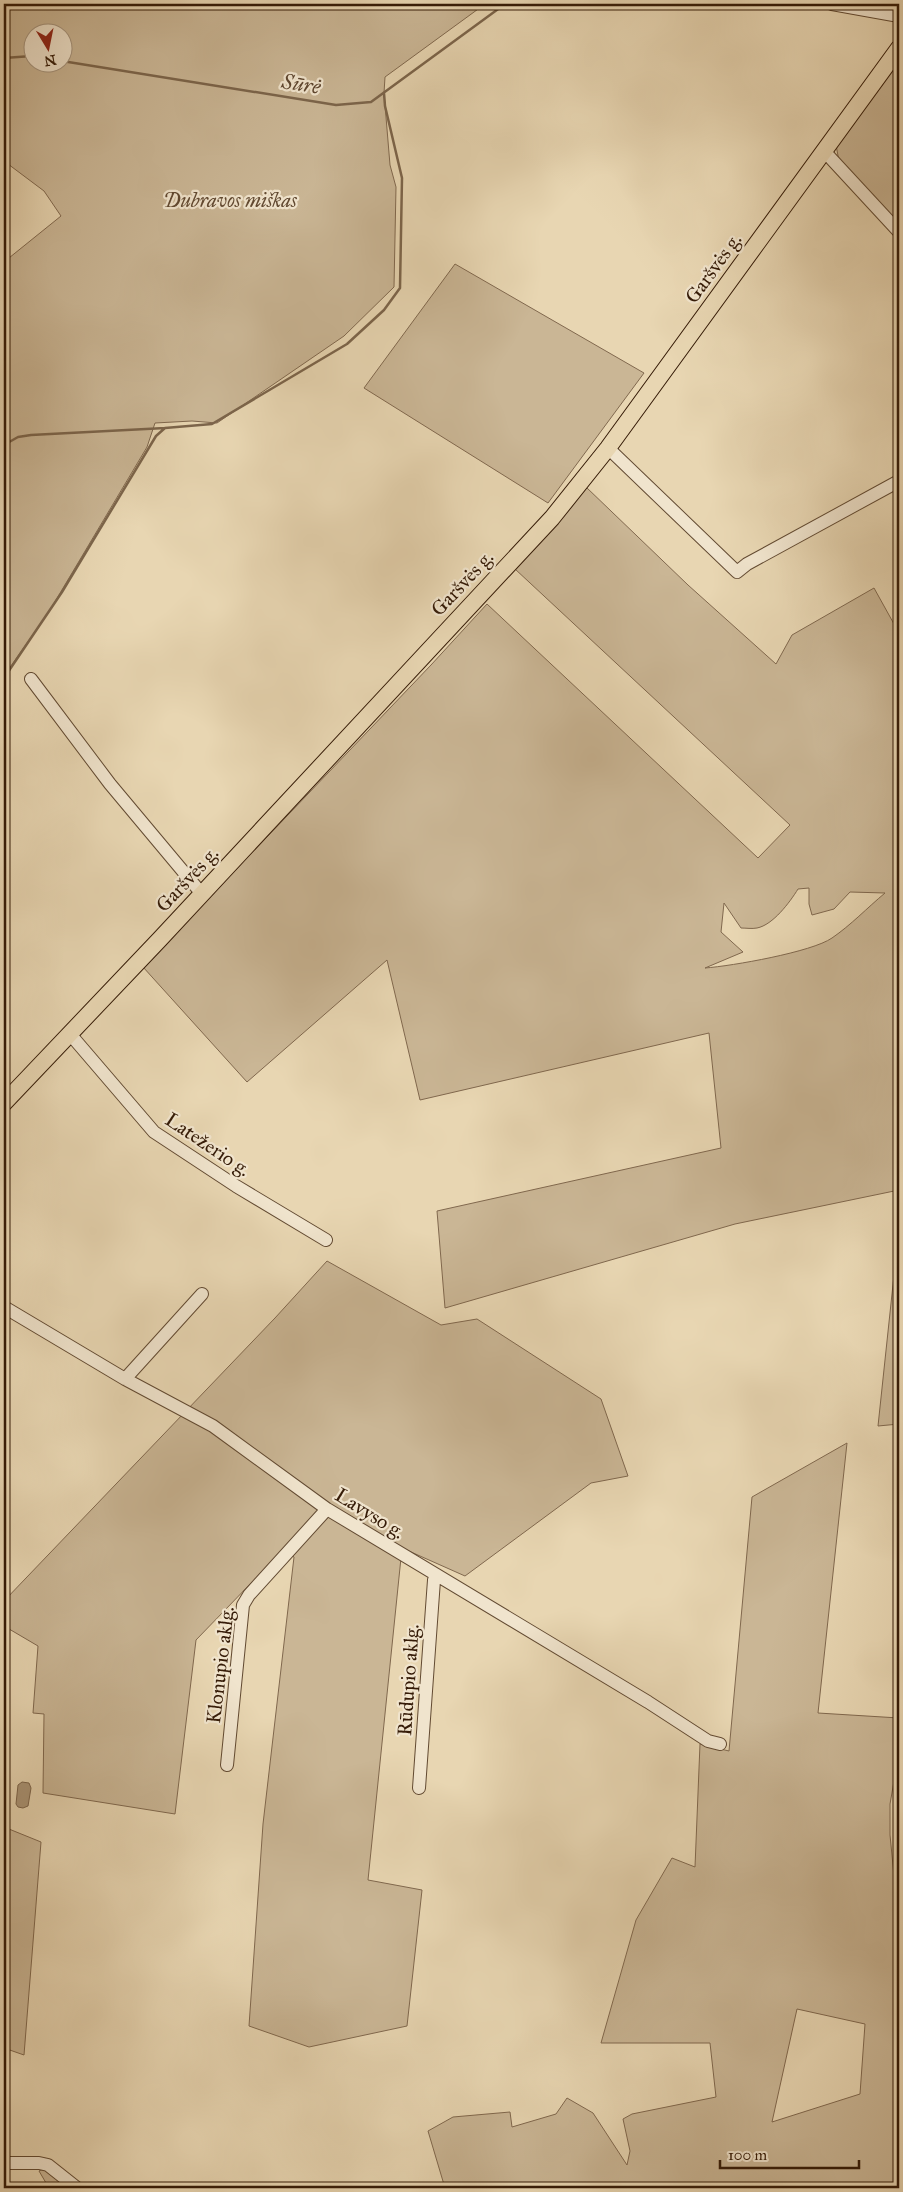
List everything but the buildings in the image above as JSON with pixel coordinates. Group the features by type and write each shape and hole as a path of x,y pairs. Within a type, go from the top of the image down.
{"main road":[{"name":"Garšvės g.","path":"4,1103 202,894 552,518 608,448 899,48"}],"street":[{"path":"832,4 899,16"},
{"path":"825,152 899,232"},
{"path":"608,448 737,572 746,564 899,482"},
{"path":"31,679 110,784 202,894"},
{"name":"Latežerio g.","path":"70,1034 154,1132 236,1186 326,1240"},
{"path":"125,1379 202,1294"},
{"name":"Lavyso g.","path":"4,1307 125,1379 213,1426 326,1509 639,1697 708,1741 720,1744"},
{"name":"Klonupio aklg.","path":"227,1766 243,1605 249,1595 326,1509"},
{"name":"Rūdupio aklg.","path":"418,1788 434,1580 436,1575"},
{"path":"4,2163 39,2163 48,2166 77,2188"}],"green space":[{"name":"Dubravos miškas","path":"4,4 485,4 385,77 384,93 390,165 396,187 394,287 344,336 217,423 192,421 155,423 147,447 50,610 4,676 4,262 61,216 44,191 4,161"},
{"path":"899,62 899,223 839,161 836,145"},
{"path":"455,264 644,373 548,503 364,388"},
{"path":"586,487 688,585 776,664 792,635 874,588 899,633 899,1190 735,1224 445,1308 437,1211 721,1148 709,1033 420,1100 387,960 247,1082 143,967 487,604 758,858 790,825 515,569","holes":["809,888 809,904 812,915 834,909 850,892 885,893 846,928 822,943 771,958 705,968 743,952 721,932 724,903 741,928 757,928 775,918 798,889"]},
{"path":"899,1228 899,1424 878,1426"},
{"path":"327,1261 441,1325 477,1319 601,1399 628,1476 591,1483 465,1576 402,1548 368,1880 422,1890 407,2026 309,2047 249,2026 263,1824 294,1557 284,1549 196,1640 175,1814 43,1793 44,1714 33,1713 38,1646 4,1626 4,1601 275,1318"},
{"path":"847,1443 818,1713 899,1718 899,1762 897,1764 890,1804 890,1835 899,1927 899,2188 445,2188 428,2131 453,2117 510,2112 512,2127 556,2114 567,2098 593,2113 627,2165 630,2151 623,2119 632,2114 716,2097 710,2043 601,2043 636,1920 672,1858 695,1867 700,1744 729,1751 752,1497","holes":["797,2009 865,2024 860,2094 772,2122"]},
{"path":"4,1827 41,1842 24,2055 4,2048"},
{"path":"45,2168 65,2188 49,2188 39,2171"}],"shaded area":[{"path":"22,1782 29,1783 31,1788 28,1806 23,1808 18,1807 16,1804 18,1785"}],"waterway":[{"name":"Sūrė","path":"72,63 336,105 371,102 505,4"},
{"name":"Sūrė","path":"4,58 22,57"},
{"path":"4,678 62,592 156,436 165,428 212,424 347,344 384,310 400,288 402,178 385,106 384,93"},
{"path":"4,445 18,437 31,435 165,428"}]}
